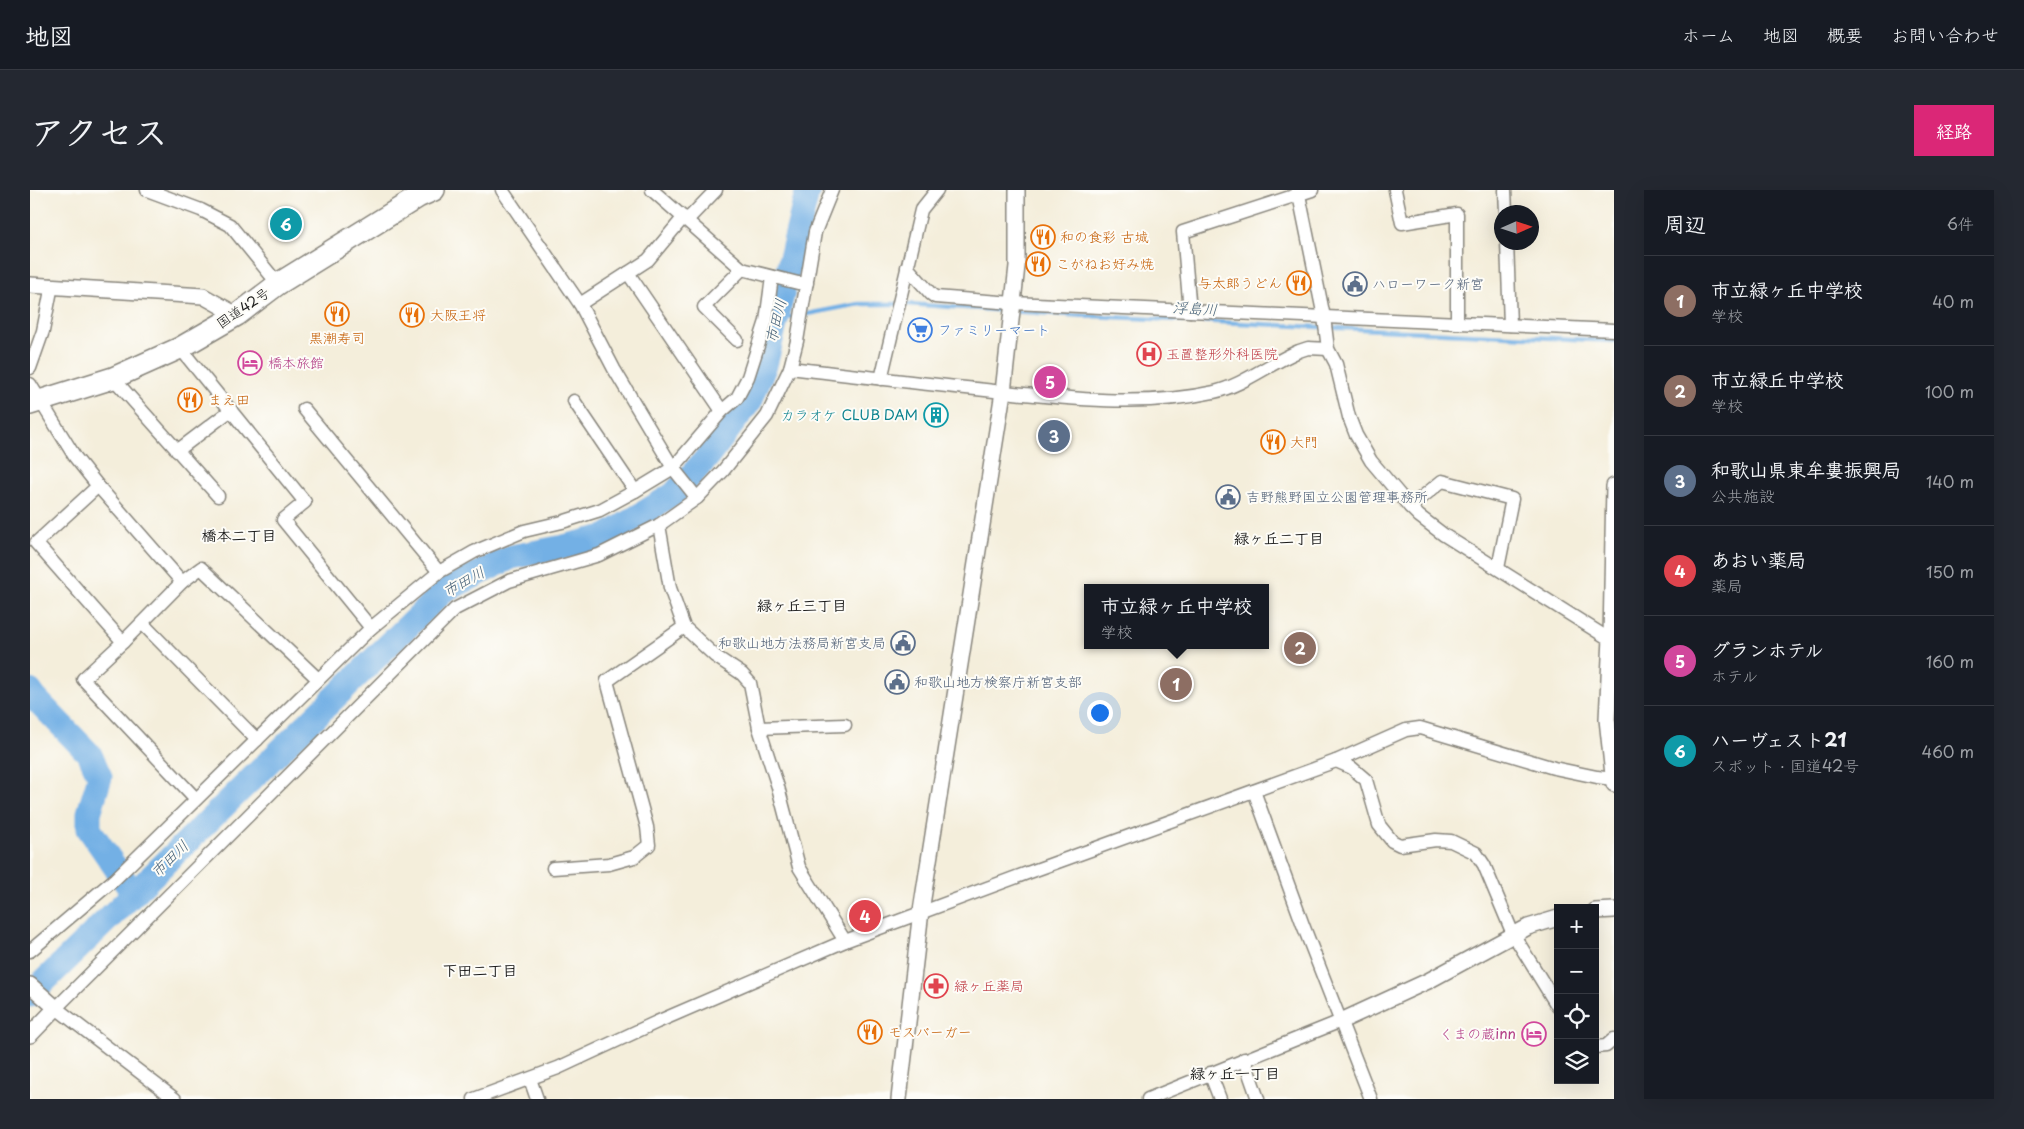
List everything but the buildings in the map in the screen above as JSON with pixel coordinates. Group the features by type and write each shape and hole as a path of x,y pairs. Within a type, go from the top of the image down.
{"highway":[{"name":"国道42号","path":"32,398 113,378 180,348 237,315 278,284 426,192"}],"street":[{"path":"147,190 201,210 230,225 278,284"},
{"path":"502,190 580,304 614,369 673,468 697,498"},
{"path":"652,190 742,268 772,277 803,283"},
{"path":"580,304 648,260 683,218 690,217 716,190"},
{"path":"30,1035 455,609 509,581 599,555 659,525 697,498 723,471 767,416 790,368 797,341 803,283 815,232 832,190"},
{"path":"881,379 921,210 937,190"},
{"path":"899,1099 921,911 1003,392 1018,251 1017,190"},
{"path":"1190,311 1183,232 1312,190"},
{"path":"1394,190 1402,223 1457,214 1457,323"},
{"path":"1505,190 1506,205"},
{"path":"1298,193 1324,317 1328,349 1336,364 1349,417 1356,434 1372,461 1410,507 1444,535 1613,640"},
{"path":"1507,250 1510,325"},
{"path":"907,267 935,297 1013,303 1614,330"},
{"path":"737,340 704,307 742,268"},
{"path":"628,273 722,411"},
{"path":"30,950 115,879 371,628 439,572 474,552 524,531 586,515 635,491 673,468 722,411 737,398 748,377 766,321 772,277"},
{"path":"30,284 203,296 237,315"},
{"path":"30,368 43,331 52,285"},
{"path":"180,348 306,502 283,520 371,628"},
{"path":"790,368 1087,400 1171,398 1214,392 1231,386 1299,350 1308,348 1328,349"},
{"path":"113,378 218,496"},
{"path":"32,398 98,486 182,582"},
{"path":"574,401 635,491"},
{"path":"304,409 439,572"},
{"path":"177,451 231,410"},
{"path":"1410,507 1442,481 1512,499 1498,568"},
{"path":"98,486 36,542 123,642"},
{"path":"474,1099 530,1079 845,941 921,911 1336,761 1406,730 1420,728 1554,768 1614,781 1607,719 1613,640 1614,486"},
{"path":"659,525 670,588 684,627 715,656 742,674 750,683 758,728 778,787 799,867 845,941"},
{"path":"196,799 83,679 123,642 182,582 201,568 318,679"},
{"path":"142,623 257,740"},
{"path":"553,868 608,864 634,857 649,845 647,827 607,681 684,627"},
{"path":"758,728 845,725"},
{"path":"1336,761 1352,768 1366,780 1379,825 1392,841 1400,845 1436,840 1451,841 1476,853 1484,864 1513,934 1554,1001"},
{"path":"1254,791 1303,925 1371,1099"},
{"path":"1599,911 1614,910"},
{"path":"1148,1099 1244,1058 1341,1020 1428,981 1513,934 1554,919"},
{"path":"30,985 56,1008 176,1099"},
{"path":"1599,1047 1606,1046 1614,1038"},
{"path":"1244,1058 1258,1099"},
{"path":"1210,1072 1220,1099"},
{"path":"530,1079 537,1099"}],"waterway":[{"name":"市田川","path":"30,995 444,591 511,557 605,537 674,494 706,459 750,401 765,365 809,190"},
{"name":"浮島川","path":"776,320 859,304 907,304 1069,315 1614,341"},
{"path":"30,691 90,755 100,777 89,813 89,829 133,893"}],"place":[{"name":"ハーヴェスト21","path":"286,224"},
{"name":"和の食彩 古城","path":"1043,237"},
{"name":"こがねお好み焼","path":"1038,264"},
{"name":"与太郎うどん","path":"1299,283"},
{"name":"ハローワーク新宮","path":"1355,284"},
{"name":"黒潮寿司","path":"337,314"},
{"name":"大阪王将","path":"412,315"},
{"name":"ファミリーマート","path":"920,330"},
{"name":"玉置整形外科医院","path":"1149,354"},
{"name":"橋本旅館","path":"250,363"},
{"name":"グランホテル","path":"1050,382"},
{"name":"まえ田","path":"190,400"},
{"name":"カラオケ CLUB DAM","path":"936,415"},
{"name":"和歌山県東牟婁振興局","path":"1054,436"},
{"name":"大門","path":"1273,442"},
{"name":"吉野熊野国立公園管理事務所","path":"1228,497"},
{"name":"和歌山地方法務局新宮支局","path":"903,643"},
{"name":"市立緑丘中学校","path":"1300,648"},
{"name":"和歌山地方検察庁新宮支部","path":"897,682"},
{"name":"市立緑ヶ丘中学校","path":"1176,684"},
{"name":"あおい薬局","path":"865,916"},
{"name":"緑ヶ丘薬局","path":"936,986"},
{"name":"モスバーガー","path":"870,1032"},
{"name":"くまの蔵inn","path":"1534,1034"}],"district":[{"name":"橋本二丁目","path":"239,536"},
{"name":"緑ヶ丘二丁目","path":"1279,539"},
{"name":"緑ヶ丘三丁目","path":"802,606"},
{"name":"下田二丁目","path":"480,971"},
{"name":"緑ヶ丘一丁目","path":"1235,1074"}]}
